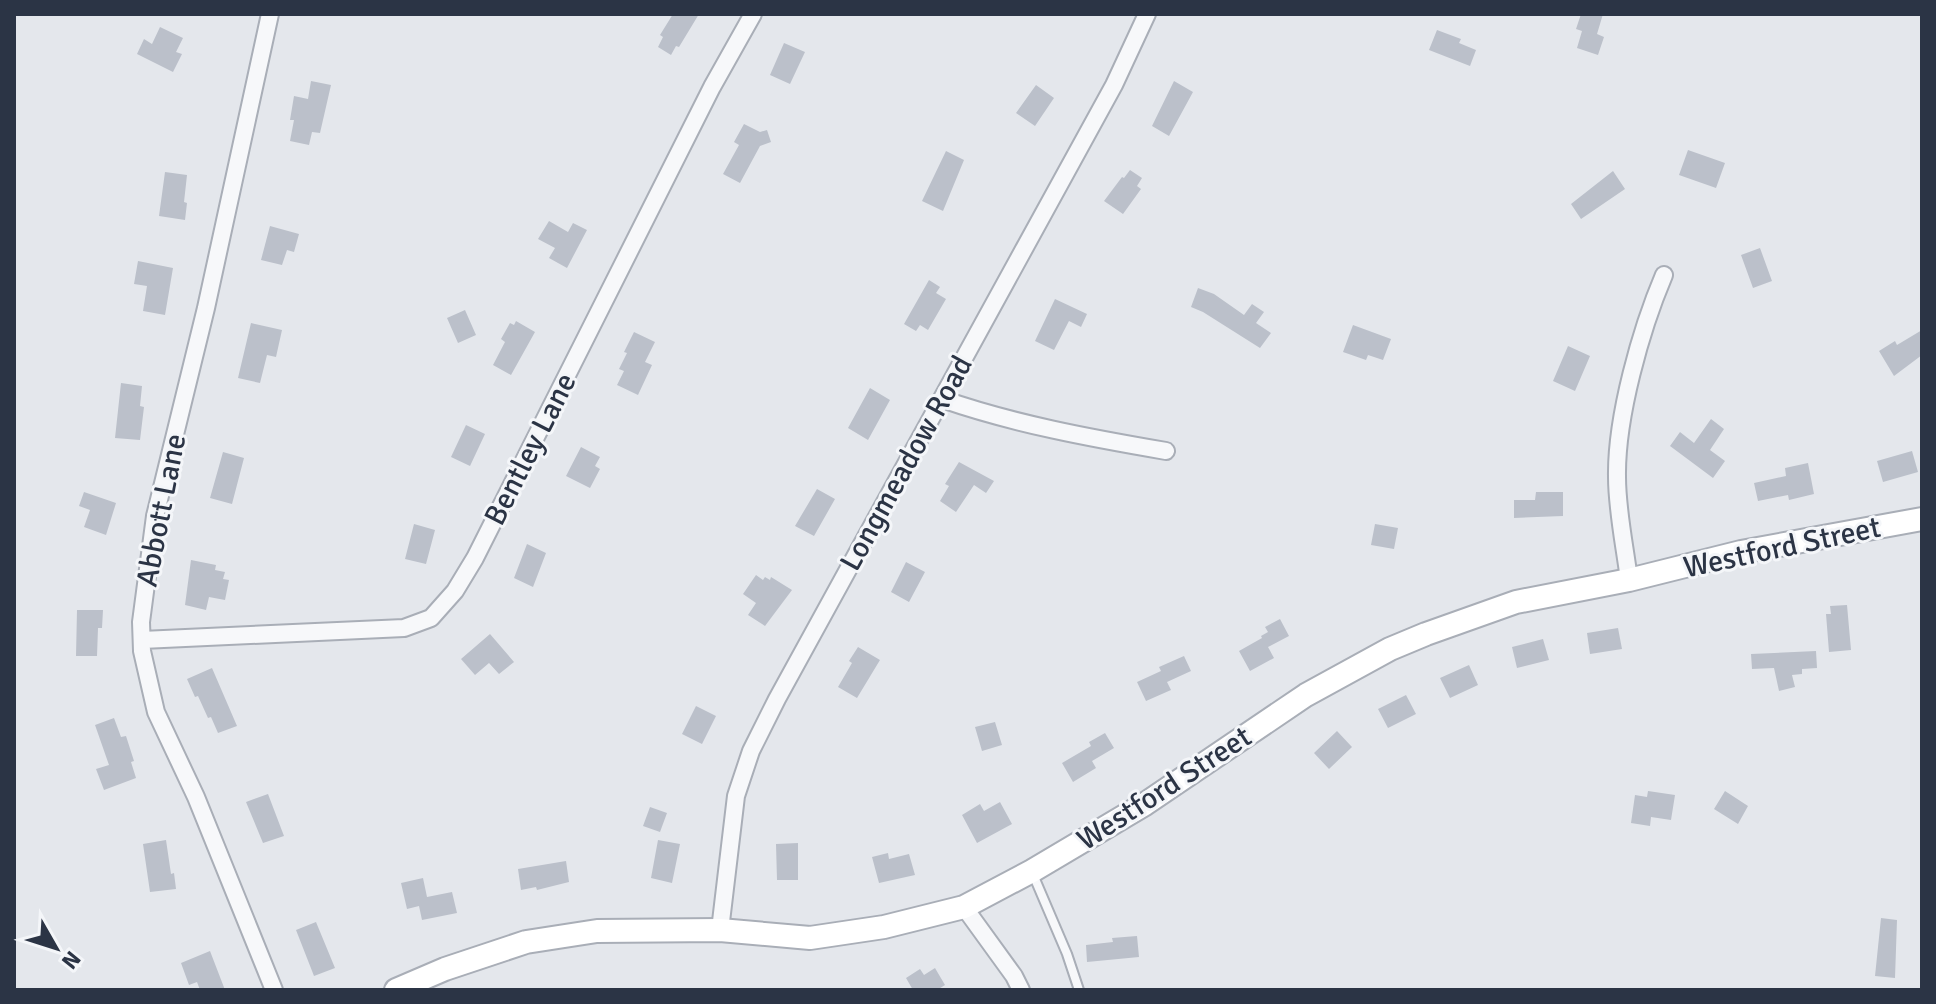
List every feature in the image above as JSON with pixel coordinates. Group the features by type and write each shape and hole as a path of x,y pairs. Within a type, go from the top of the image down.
{"main road":[{"name":"Westford Street","path":"396,990 445,969 526,942 597,931 720,930 810,938 884,927 964,907 1145,804 1306,695 1390,649 1516,602 1629,580 1741,552 1922,519"}],"street":[{"name":"Abbott Lane","path":"270,14 206,308 155,516 141,622 142,651 156,712 196,797 274,990"},
{"name":"Bentley Lane","path":"142,640 404,628 431,618 455,591 475,558 712,87 753,14"},
{"name":"Longmeadow Road","path":"720,930 736,796 751,751 1114,85 1147,14"},
{"path":"1629,580 1617,476 1620,445 1647,314 1664,275"},
{"path":"942,399 1047,428 1166,451"},
{"path":"964,907 1021,990"}],"lane":[{"path":"1032,871 1079,990"}],"building":[{"path":"673,14 699,14 671,55 658,47 663,37 660,35"},
{"path":"1581,14 1603,14 1597,34 1604,37 1598,55 1577,48 1582,31 1576,29"},
{"path":"160,27 183,38 176,52 182,54 173,72 137,54 144,39 152,44"},
{"path":"1437,30 1461,39 1459,43 1476,50 1470,66 1429,50"},
{"path":"784,43 805,52 790,84 770,75"},
{"path":"311,81 331,85 320,133 312,132 309,145 290,141 294,120 290,120 294,96 308,99"},
{"path":"1174,81 1193,92 1169,136 1152,126"},
{"path":"1036,85 1054,98 1035,126 1016,113"},
{"path":"744,124 760,132 767,130 771,142 760,146 740,183 723,174 739,145 734,142"},
{"path":"1688,150 1725,163 1716,188 1679,175"},
{"path":"946,151 964,160 943,211 922,201"},
{"path":"1130,170 1142,178 1137,186 1141,189 1123,214 1104,201"},
{"path":"1613,171 1625,189 1581,219 1571,204"},
{"path":"165,172 187,175 185,220 159,216"},
{"path":"549,221 568,232 573,223 587,230 567,268 549,258 555,248 538,239"},
{"path":"270,226 299,234 294,252 287,250 282,265 261,260"},
{"path":"1760,248 1772,281 1753,288 1741,255"},
{"path":"138,261 173,268 165,315 143,311 147,286 134,284"},
{"path":"929,280 940,287 936,293 946,299 928,330 920,325 916,331 904,324"},
{"path":"1198,288 1214,294 1244,315 1252,304 1264,312 1256,323 1271,333 1260,348 1191,307"},
{"path":"1055,299 1087,314 1081,327 1069,321 1054,350 1035,341"},
{"path":"465,310 476,335 458,343 447,318"},
{"path":"516,321 535,332 511,375 493,365 505,342 501,339 510,323 514,325"},
{"path":"251,323 282,330 276,357 267,355 260,383 238,378"},
{"path":"1353,325 1391,339 1383,360 1368,355 1366,360 1343,352"},
{"path":"1922,330 1922,355 1894,376 1879,351 1895,341 1897,345"},
{"path":"634,332 655,342 645,362 652,365 638,395 617,385 624,371 619,369 627,353 624,352"},
{"path":"1568,346 1590,356 1575,391 1553,381"},
{"path":"121,383 142,386 140,406 144,407 140,440 115,438"},
{"path":"870,388 890,400 868,440 848,428"},
{"path":"1711,419 1724,429 1710,450 1725,461 1713,478 1670,446 1680,432 1694,443"},
{"path":"466,425 485,434 470,466 451,457"},
{"path":"581,447 600,457 595,466 600,469 590,488 566,476"},
{"path":"1912,451 1918,472 1883,482 1877,461"},
{"path":"223,452 244,458 232,504 210,498"},
{"path":"959,462 994,481 986,493 974,485 956,512 940,501 949,486 945,484"},
{"path":"1808,463 1814,494 1789,500 1788,495 1758,501 1754,483 1786,476 1785,468"},
{"path":"817,489 835,499 814,536 795,526"},
{"path":"84,492 116,503 106,535 84,527 90,510 79,506"},
{"path":"1536,492 1563,492 1563,516 1514,518 1514,500 1535,500"},
{"path":"414,524 435,530 426,564 405,559"},
{"path":"1375,524 1398,528 1394,549 1371,545"},
{"path":"527,544 546,553 533,587 514,578"},
{"path":"191,560 216,565 215,570 225,572 223,579 229,580 225,600 209,597 206,610 185,605"},
{"path":"906,562 925,572 909,602 891,592"},
{"path":"756,575 763,580 765,577 770,580 771,577 792,590 765,626 748,615 756,603 743,594"},
{"path":"1847,605 1851,650 1829,652 1826,614 1831,614 1830,606"},
{"path":"77,610 103,610 102,628 98,628 97,656 76,656"},
{"path":"1280,619 1289,636 1268,647 1274,658 1250,671 1239,651 1262,638 1268,632 1265,627"},
{"path":"1618,628 1622,649 1590,654 1587,633"},
{"path":"490,634 514,662 499,674 489,663 475,675 461,659"},
{"path":"1543,639 1549,660 1517,668 1512,647"},
{"path":"858,647 880,660 857,698 838,687"},
{"path":"1816,651 1817,668 1802,669 1802,674 1792,675 1795,687 1779,691 1774,668 1752,669 1751,654"},
{"path":"1184,656 1191,671 1167,682 1171,690 1146,701 1137,682 1161,671 1159,667"},
{"path":"1469,665 1478,685 1450,698 1440,678"},
{"path":"212,668 237,726 218,733 187,679"},
{"path":"1406,695 1416,714 1388,728 1378,709"},
{"path":"696,706 716,716 702,744 682,734"},
{"path":"114,718 121,737 126,736 136,778 104,790 96,769 109,765 95,725"},
{"path":"995,722 1002,745 982,751 975,727"},
{"path":"1337,731 1352,747 1329,769 1314,753"},
{"path":"1105,733 1114,748 1092,761 1096,768 1073,782 1062,763 1091,746 1089,742"},
{"path":"1648,791 1675,795 1671,820 1651,817 1650,826 1631,823 1635,795 1647,797"},
{"path":"1725,791 1748,806 1738,824 1714,809"},
{"path":"268,794 284,836 263,843 246,802"},
{"path":"1000,802 1012,824 977,843 962,815 980,804 984,811"},
{"path":"650,807 667,813 660,832 643,826"},
{"path":"166,840 176,889 150,892 143,844"},
{"path":"658,840 680,844 672,883 651,878"},
{"path":"798,843 798,880 777,880 776,844"},
{"path":"888,853 889,859 909,854 915,875 879,883 872,857"},
{"path":"566,861 569,882 537,890 536,887 521,890 518,869"},
{"path":"423,878 427,897 452,892 457,913 422,920 419,906 407,909 401,883"},
{"path":"1881,918 1897,920 1895,978 1875,976"},
{"path":"316,922 335,968 314,976 296,930"},
{"path":"1137,936 1139,957 1087,962 1086,945"},
{"path":"210,951 225,990 200,990 197,982 189,985 181,963"},
{"path":"935,968 945,985 937,990 913,990 906,978 920,969 924,975"}]}
